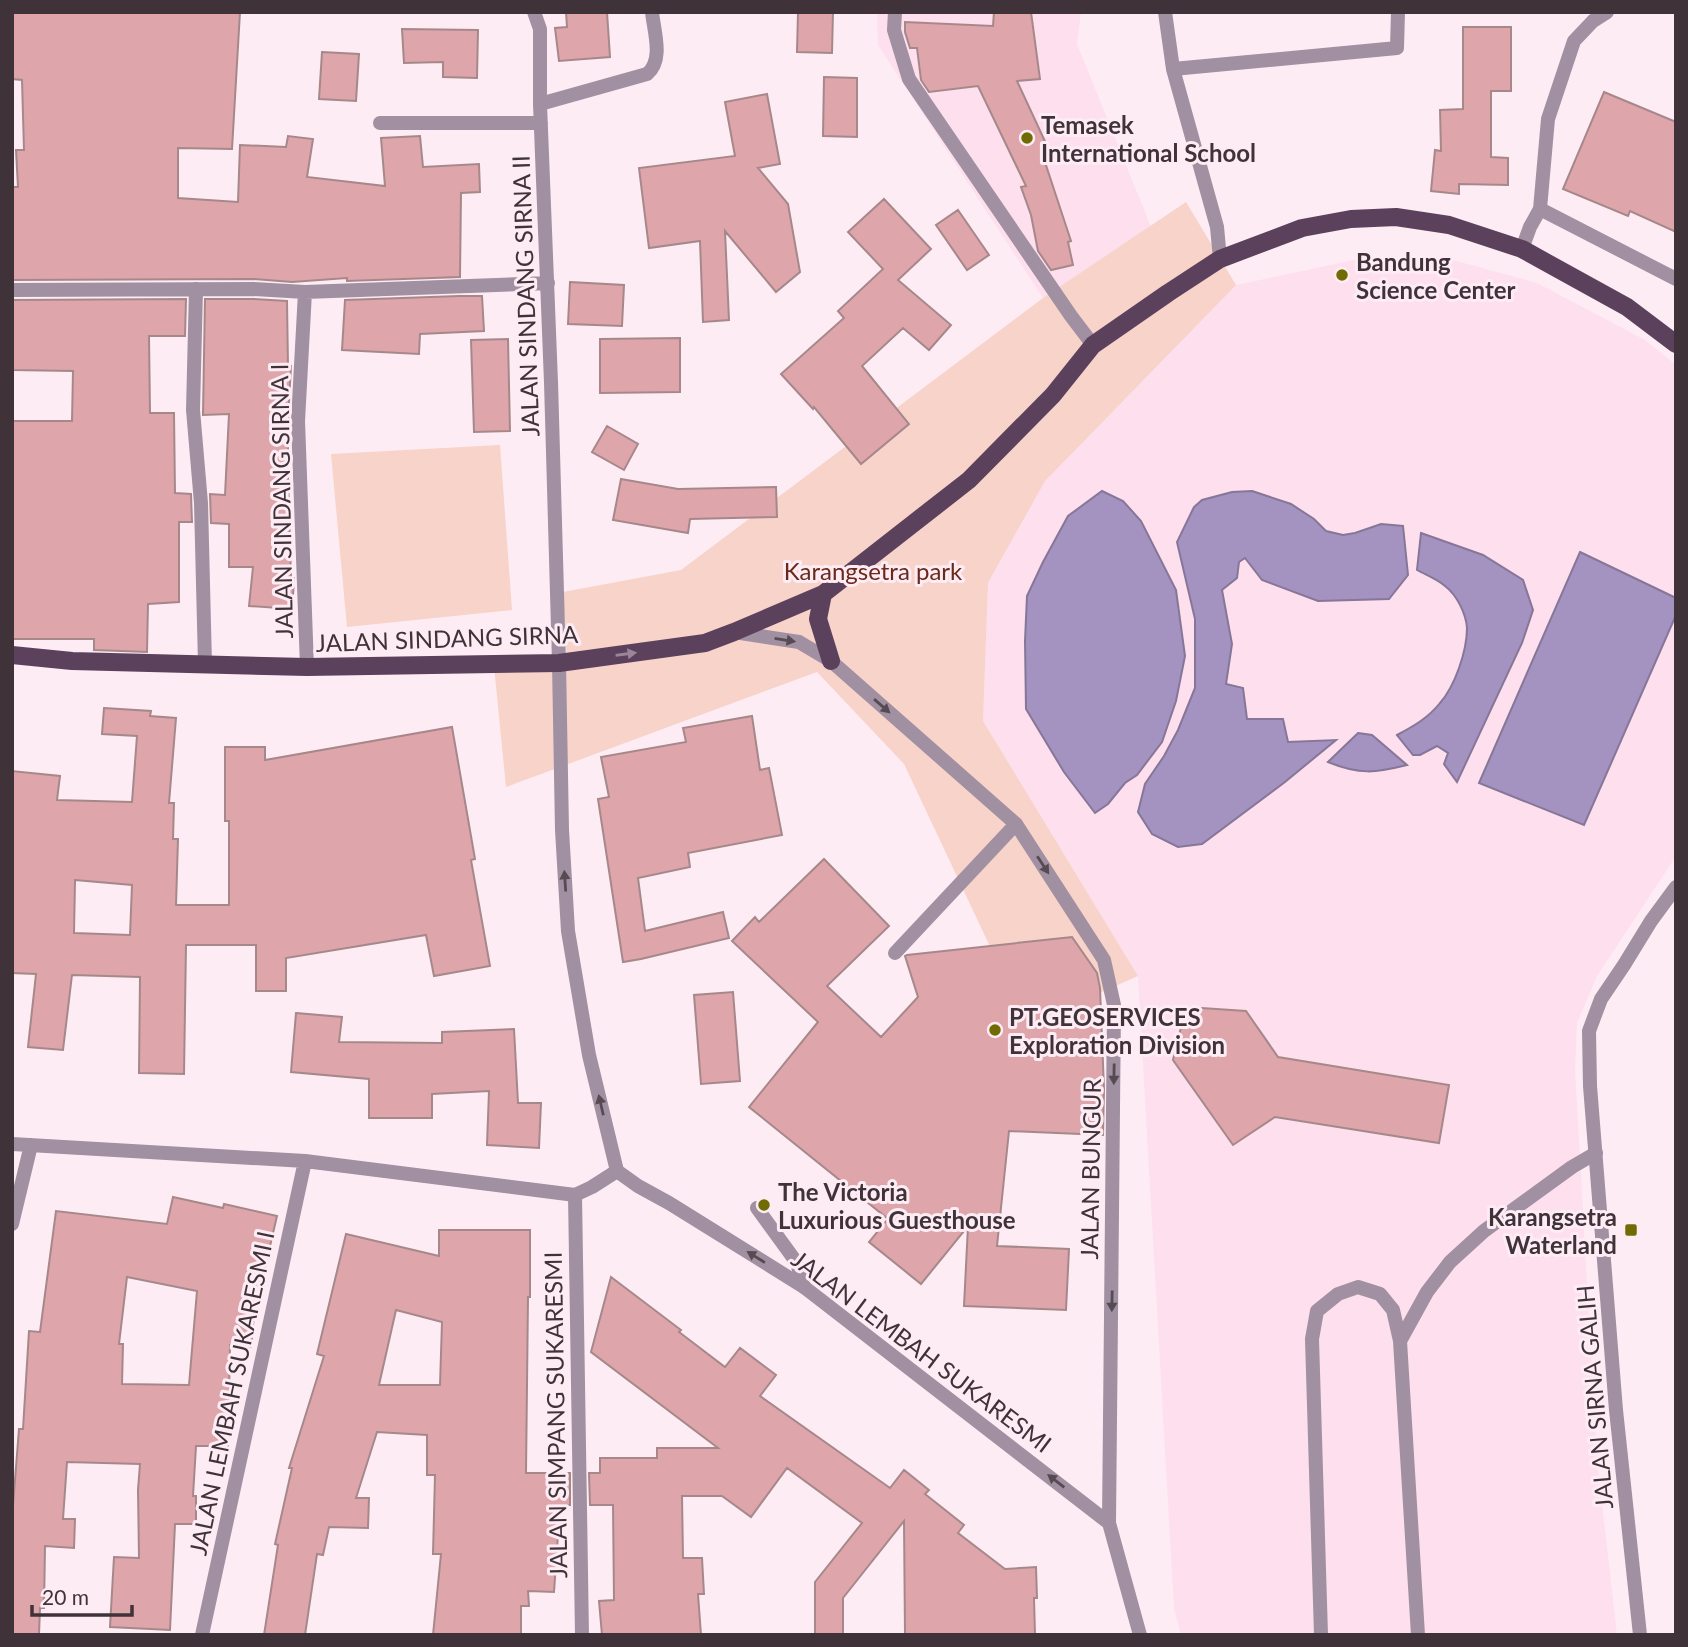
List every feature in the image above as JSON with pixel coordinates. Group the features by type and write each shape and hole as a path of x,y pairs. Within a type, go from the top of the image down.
{"main road":[{"name":"JALAN SINDANG SIRNA","path":"12,655 72,661 307,667 559,663 705,643 823,594 969,480 1053,396 1093,345 1168,293 1220,259 1303,228 1351,219 1396,217 1449,225 1522,249 1627,307 1676,344"},
{"path":"823,594 818,619 831,662"}],"street":[{"name":"JALAN SINDANG SIRNA II","path":"534,12 540,29 540,104 559,663"},
{"path":"540,104 647,74 653,69 657,51 652,12"},
{"path":"895,12 894,30 909,79 1093,345"},
{"path":"1165,12 1173,69 1217,227 1220,259"},
{"path":"1173,69 1397,48 1398,12"},
{"path":"1522,249 1540,209 1548,119 1574,41 1593,21 1607,12"},
{"path":"380,123 541,123"},
{"path":"1540,209 1676,279"},
{"path":"12,290 254,289 305,292 548,283"},
{"path":"196,289 194,410 201,503 205,664"},
{"name":"JALAN SINDANG SIRNA I","path":"305,292 298,421 307,667"},
{"name":"JALAN BUNGUR","path":"734,632 799,642 831,662 1016,824 1104,961 1114,1005 1110,1523 1140,1635"},
{"path":"12,1144 305,1161 575,1195 617,1171 589,1055 568,931 562,830 559,663"},
{"path":"895,953 1016,824"},
{"name":"JALAN SIRNA GALIH","path":"1640,1635 1616,1410 1590,1086 1589,1031 1601,999 1676,887"},
{"path":"12,1224 31,1145"},
{"path":"1400,1341 1427,1292 1450,1262 1484,1231 1572,1167 1596,1153"},
{"name":"JALAN LEMBAH SUKARESMI I","path":"202,1635 305,1161"},
{"name":"JALAN LEMBAH SUKARESMI","path":"617,1171 804,1287 1110,1523"},
{"name":"JALAN SIMPANG SUKARESMI","path":"575,1195 582,1635"},
{"path":"757,1208 797,1264 804,1287"},
{"path":"1321,1635 1312,1339 1317,1311 1338,1294 1358,1287 1380,1294 1393,1310 1400,1341 1418,1635"}],"shaded area":[{"name":"Temasek International School","path":"877,12 1081,12 1077,44 1153,232 1043,298 878,45"},
{"path":"1442,257 1537,283 1645,340 1676,365 1676,856 1597,976 1577,1023 1575,1071 1597,1459 1617,1635 1181,1635 1174,1608 1138,976 983,721 988,583 1045,481 1162,349 1236,285 1359,259"},
{"path":"1102,491 1123,501 1141,521 1176,590 1185,656 1176,701 1162,742 1137,775 1125,783 1108,804 1095,813 1064,772 1026,709 1025,641 1027,596 1043,562 1068,516"},
{"path":"1252,491 1291,504 1314,519 1326,531 1343,535 1381,524 1403,526 1408,575 1389,599 1318,601 1262,580 1245,558 1239,562 1237,578 1222,590 1232,644 1226,684 1243,688 1247,719 1283,719 1288,742 1336,740 1202,844 1178,847 1152,834 1138,812 1145,784 1178,730 1195,688 1195,619 1177,542 1194,507 1202,500 1232,492"},
{"path":"1421,533 1483,555 1523,580 1533,610 1522,643 1457,782 1444,764 1448,753 1437,746 1420,755 1413,755 1397,735 1426,717 1445,696 1459,668 1465,647 1467,628 1460,605 1439,581 1417,570"},
{"path":"1580,552 1676,598 1676,615 1584,825 1479,783"},
{"path":"1358,733 1372,735 1407,765 1368,771 1349,769 1328,762"}],"green space":[{"name":"Karangsetra park","path":"1186,202 1236,285 1045,481 988,583 983,721 1138,976 1027,1025 904,764 817,672 506,787 494,666 567,664 563,592 681,570 1043,298"},
{"path":"500,445 512,610 347,627 331,454"}],"building":[{"path":"12,12 240,12 232,149 178,148 178,198 238,202 240,145 286,147 288,136 313,139 307,177 385,186 381,138 420,136 423,167 479,164 480,192 461,193 460,277 347,281 347,278 292,282 254,279 12,280 12,187 18,187 16,150 24,150 22,80 12,79"},
{"path":"566,12 607,12 610,57 559,61 555,28 567,27"},
{"path":"798,12 833,12 832,53 797,52"},
{"path":"994,12 1031,12 1040,79 1017,81 1049,150 1042,153 1071,241 1068,242 1073,265 1051,270 1038,251 1031,215 1021,187 1026,186 978,86 929,92 921,80 917,48 910,48 905,32 905,22 993,26"},
{"path":"1463,27 1511,27 1511,91 1491,91 1491,157 1508,158 1508,185 1459,184 1459,194 1431,191 1435,150 1441,151 1440,110 1463,109"},
{"path":"402,29 478,30 477,78 443,77 443,62 404,63"},
{"path":"322,52 359,54 356,101 319,99"},
{"path":"824,77 857,78 857,137 823,136"},
{"path":"1604,92 1676,122 1676,232 1630,211 1628,216 1563,189"},
{"path":"767,94 780,164 758,168 788,204 800,272 776,292 725,231 729,320 703,322 700,241 649,248 639,168 735,156 725,102"},
{"path":"884,199 931,249 898,280 951,325 929,350 903,328 862,366 909,424 861,464 814,407 813,409 781,374 844,318 838,311 883,269 848,232"},
{"path":"958,210 989,255 967,270 936,225"},
{"path":"570,282 624,285 622,326 568,324"},
{"path":"482,296 484,331 420,334 419,354 342,350 345,300"},
{"path":"186,299 185,336 149,336 150,413 174,413 175,493 191,494 192,522 179,522 179,602 148,604 147,652 94,650 94,639 12,639 12,421 72,421 73,371 12,370 12,300"},
{"path":"205,299 287,301 288,366 291,366 288,476 291,578 294,578 292,609 249,606 253,567 229,567 229,524 211,523 210,494 225,495 229,414 203,415"},
{"path":"680,338 680,392 600,393 600,339"},
{"path":"508,339 510,431 474,432 471,340"},
{"path":"607,426 638,444 624,470 592,452"},
{"path":"621,479 678,489 776,487 777,517 690,519 688,533 613,520"},
{"path":"104,708 151,711 150,716 176,718 169,803 174,803 173,839 178,839 176,905 229,905 229,821 225,821 225,747 265,747 265,760 452,727 475,859 471,860 490,966 434,976 426,935 286,958 286,991 256,991 256,945 186,945 184,1074 139,1073 140,977 72,975 63,1050 28,1047 36,974 12,973 12,771 60,776 57,800 132,802 137,736 102,734","holes":["75,880 132,885 130,935 74,933"]},
{"path":"752,716 760,770 769,768 782,835 688,853 690,867 638,878 645,931 723,912 729,938 623,962 598,799 609,797 601,757 686,742 683,728"},
{"path":"824,859 889,926 827,986 881,1037 918,997 905,956 907,955 1072,937 1097,973 1104,1089 1103,1135 1009,1131 997,1246 1069,1249 1066,1310 964,1306 968,1226 921,1284 869,1242 888,1219 749,1107 818,1022 732,941 755,917 759,922"},
{"path":"733,992 740,1081 701,1084 694,995"},
{"path":"1186,1007 1246,1011 1278,1057 1449,1085 1439,1143 1275,1117 1233,1145 1173,1060"},
{"path":"296,1013 342,1017 339,1042 442,1043 442,1032 514,1029 518,1103 541,1103 539,1148 487,1145 489,1091 432,1094 432,1118 369,1118 369,1079 291,1072"},
{"path":"173,1197 223,1208 224,1204 277,1216 254,1315 251,1347 230,1345 228,1446 196,1446 193,1496 196,1496 196,1524 175,1524 170,1630 110,1627 114,1557 139,1558 140,1464 67,1462 63,1519 75,1519 74,1548 45,1546 44,1608 40,1608 39,1635 12,1635 12,1518 19,1429 23,1429 29,1331 40,1332 56,1211 167,1224","holes":["127,1277 197,1291 189,1385 122,1384 123,1344 119,1344"]},
{"path":"439,1230 530,1230 526,1473 570,1473 570,1505 560,1506 554,1592 528,1591 529,1606 521,1606 521,1635 433,1635 441,1554 433,1554 435,1475 427,1475 427,1435 377,1432 356,1498 369,1498 368,1528 329,1527 323,1555 317,1554 305,1635 264,1635 278,1545 275,1544 292,1468 289,1468 324,1356 317,1354 346,1234 439,1256","holes":["396,1310 442,1322 440,1385 379,1385"]},
{"path":"611,1277 725,1367 740,1348 776,1375 760,1396 890,1488 904,1470 929,1490 925,1494 964,1525 958,1533 1005,1569 1036,1567 1035,1635 905,1635 904,1521 843,1598 843,1635 815,1635 815,1582 862,1523 787,1468 751,1517 722,1496 682,1496 683,1558 702,1558 704,1594 698,1594 701,1635 602,1635 599,1601 614,1600 613,1505 590,1505 589,1473 600,1473 600,1458 657,1458 657,1448 718,1448 591,1352"}],"place":[{"name":"Temasek International School","path":"1027,138"},
{"name":"Bandung Science Center","path":"1342,275"},
{"name":"PT.GEOSERVICES Exploration Division","path":"995,1030"},
{"name":"The Victoria Luxurious Guesthouse","path":"764,1205"},
{"name":"Karangsetra Waterland","path":"1631,1230"}]}
